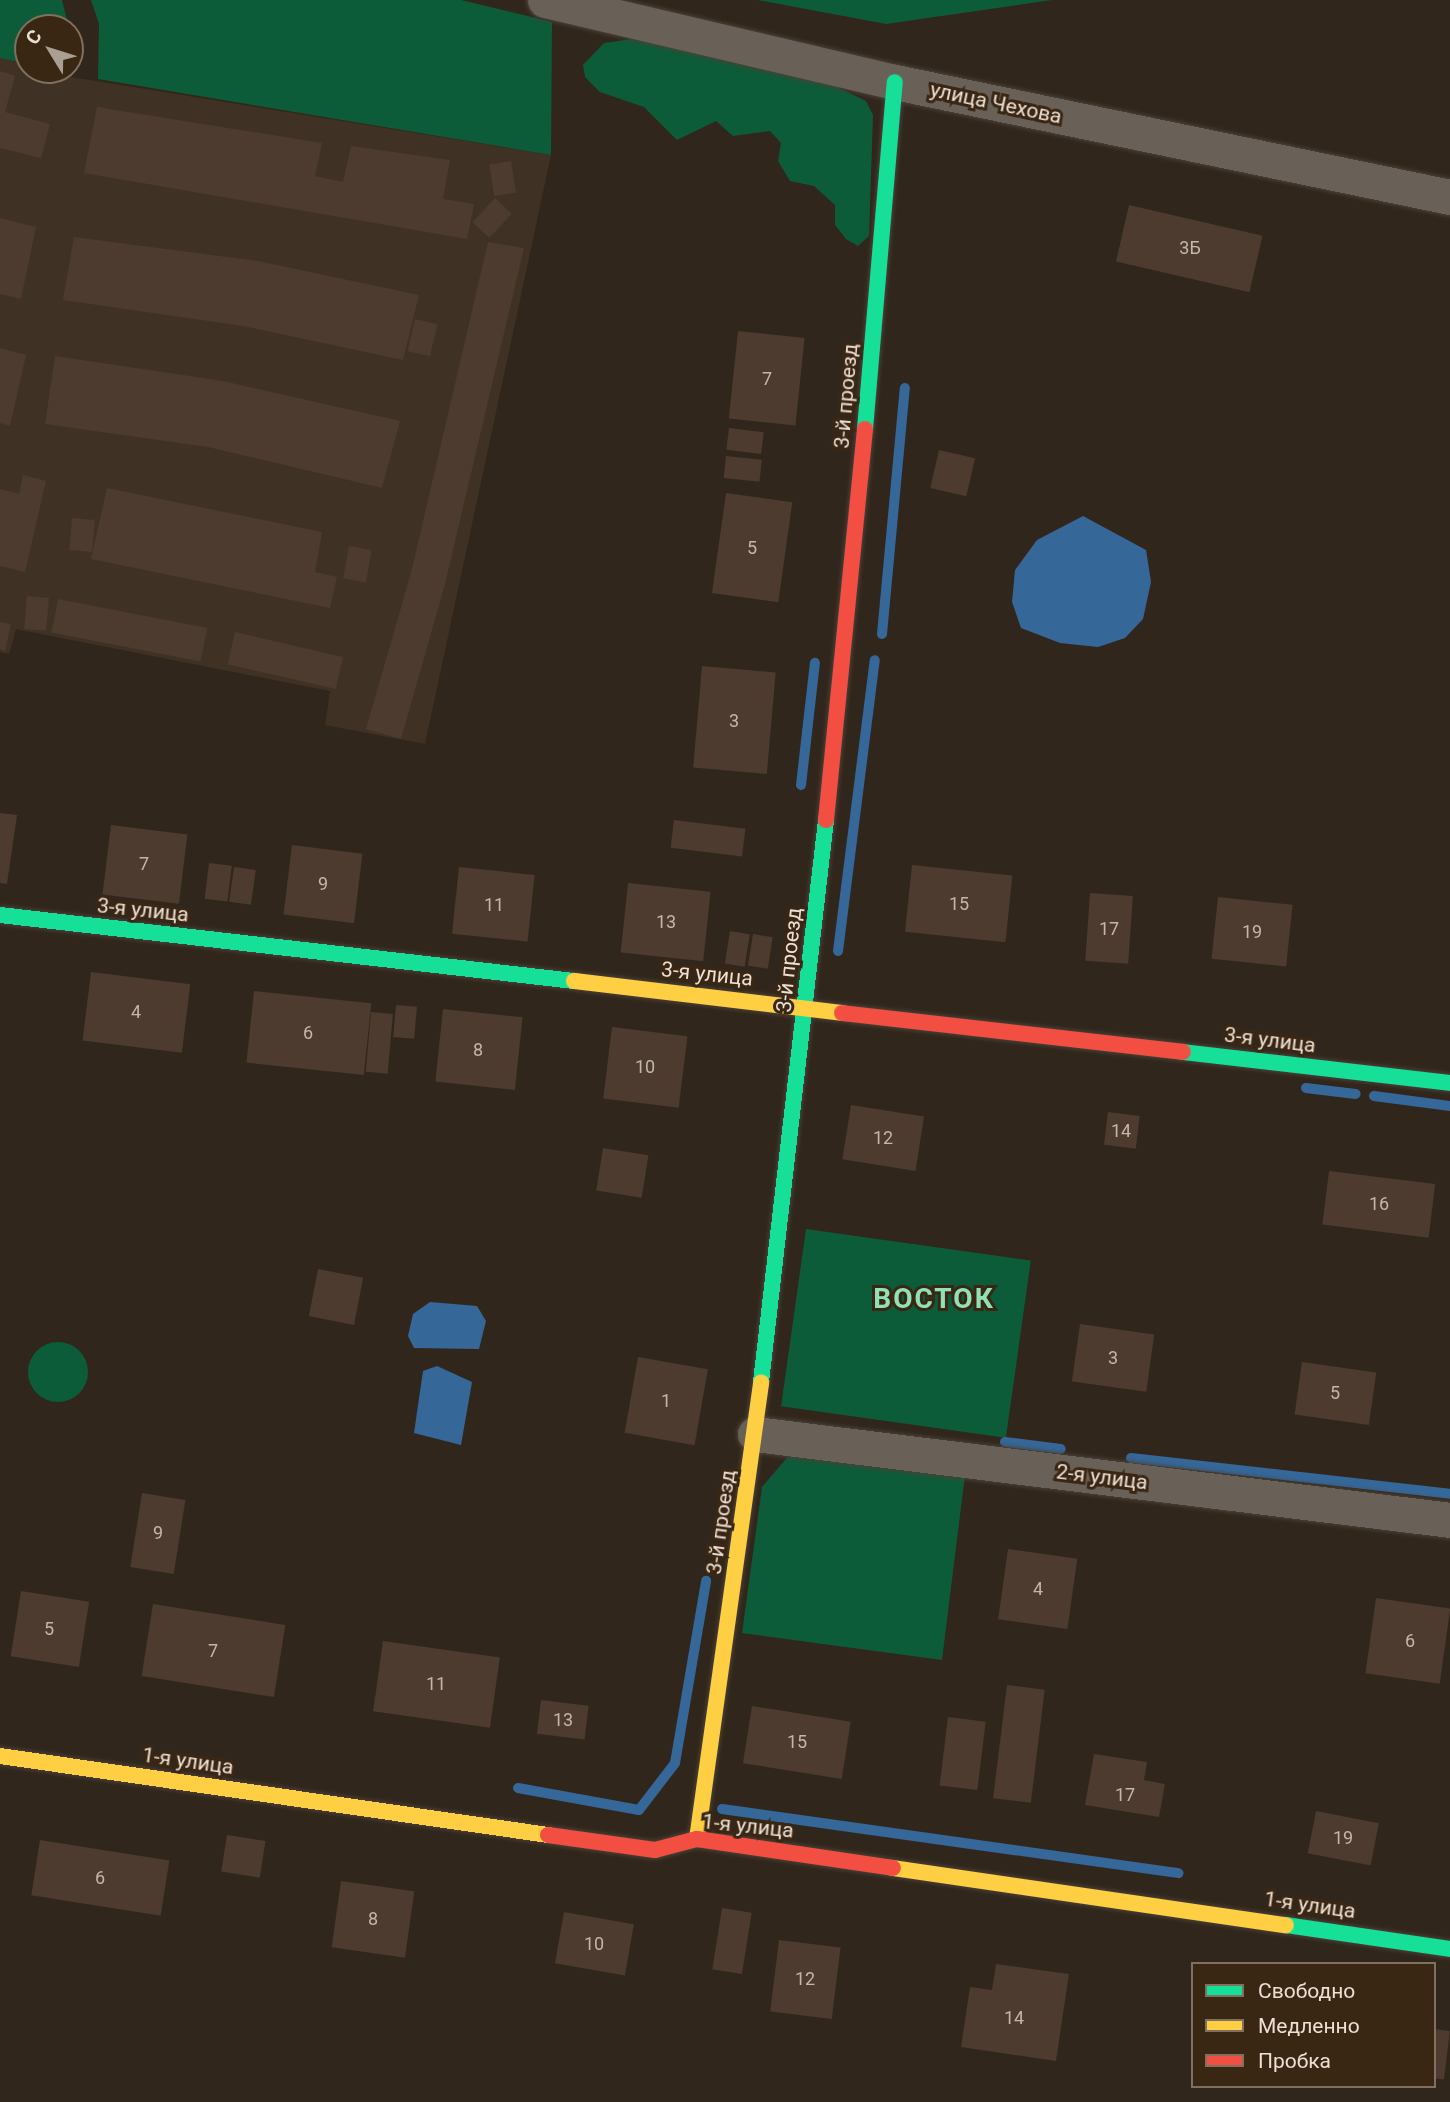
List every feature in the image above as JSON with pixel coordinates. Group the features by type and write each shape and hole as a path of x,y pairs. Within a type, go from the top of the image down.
{"street":[{"name":"улица Чехова","path":"545,0 895,82 1450,197"},
{"name":"3-й проезд","path":"697,1839 755,1433 843,676 895,82"},
{"name":"3-я улица","path":"0,915 805,1006 1450,1083"},
{"name":"2-я улица","path":"755,1433 1450,1520"},
{"name":"1-я улица","path":"0,1756 656,1850 697,1839 1450,1949"}],"shaded area":[{"path":"0,58 14,61 14,84 84,84 84,79 551,155 425,744 325,725 330,691 16,629 9,654 0,652"}],"green space":[{"path":"0,0 62,0 66,14 14,14 14,61 0,58"},
{"path":"91,0 461,0 552,22 551,155 98,79 99,24"},
{"path":"758,0 1052,0 886,24"},
{"path":"652,36 833,85 866,101 873,115 869,236 858,246 846,239 835,225 835,205 814,186 790,181 778,161 781,143 770,131 733,136 716,121 677,140 644,107 600,92 585,77 583,65 604,43"},
{"path":"806,1229 1031,1261 1006,1438 781,1406"},
{"path":"52,1342 64,1342 83,1355 88,1372 86,1384 75,1397 64,1402 52,1402 33,1389 28,1378 28,1366 41,1347"},
{"path":"791,1453 965,1475 942,1660 742,1633 762,1487"}],"water":[{"path":"1083,516 1146,550 1151,582 1143,619 1125,638 1098,647 1060,643 1021,628 1012,602 1015,570 1037,540"},
{"path":"430,1302 477,1306 486,1321 479,1349 414,1348 408,1336 413,1314"},
{"path":"437,1366 472,1382 461,1445 414,1433 423,1371"}],"building":[{"path":"0,71 14,76 5,112 50,124 41,158 0,148"},
{"path":"97,107 322,143 315,176 343,182 351,146 450,160 443,199 474,204 467,239 84,173"},
{"path":"511,161 516,193 494,196 489,164"},
{"path":"495,198 512,214 489,238 472,222"},
{"path":"1129,205 1262,236 1249,292 1116,262"},
{"path":"0,218 36,227 21,299 0,294"},
{"path":"74,237 258,261 419,295 403,360 243,326 63,300"},
{"path":"488,242 524,248 445,584 401,739 366,729 411,573"},
{"path":"415,319 437,324 430,356 408,351"},
{"path":"738,331 805,338 795,426 729,419"},
{"path":"0,348 26,355 10,426 0,423"},
{"path":"55,356 223,381 400,421 382,488 208,447 45,424"},
{"path":"729,428 764,432 761,454 726,450"},
{"path":"939,450 975,458 966,496 930,488"},
{"path":"726,456 762,460 760,482 724,478"},
{"path":"23,475 46,481 25,572 0,566 0,489 19,494"},
{"path":"107,488 322,532 315,572 337,577 330,608 91,559"},
{"path":"726,493 792,502 778,602 712,593"},
{"path":"72,518 95,520 92,552 69,550"},
{"path":"349,546 372,550 366,582 343,578"},
{"path":"27,596 49,598 46,631 24,629"},
{"path":"58,599 207,628 201,661 52,632"},
{"path":"0,622 11,624 5,651 0,649"},
{"path":"235,632 343,657 336,689 228,664"},
{"path":"702,666 776,672 767,774 693,768"},
{"path":"0,813 17,815 7,884 0,883"},
{"path":"674,820 745,829 742,857 671,848"},
{"path":"111,825 187,834 179,904 102,894"},
{"path":"292,845 362,854 354,923 283,914"},
{"path":"209,863 232,866 227,902 205,899"},
{"path":"912,865 1012,876 1005,942 905,932"},
{"path":"234,867 256,870 251,905 229,902"},
{"path":"459,867 535,875 528,942 452,934"},
{"path":"628,883 711,892 703,961 621,953"},
{"path":"1090,893 1133,896 1128,964 1085,961"},
{"path":"1218,897 1293,905 1286,966 1212,959"},
{"path":"730,931 750,934 745,967 725,964"},
{"path":"753,934 773,937 768,969 748,966"},
{"path":"91,972 190,984 182,1053 83,1040"},
{"path":"254,991 371,1003 364,1075 246,1063"},
{"path":"396,1005 417,1007 414,1039 393,1037"},
{"path":"443,1009 523,1017 515,1090 435,1082"},
{"path":"371,1012 393,1014 388,1074 366,1072"},
{"path":"612,1027 687,1036 679,1108 603,1098"},
{"path":"851,1105 924,1117 915,1171 842,1159"},
{"path":"1108,1112 1140,1116 1136,1149 1104,1145"},
{"path":"603,1148 648,1155 642,1198 596,1190"},
{"path":"1329,1171 1435,1184 1429,1238 1322,1225"},
{"path":"318,1269 363,1278 354,1325 309,1316"},
{"path":"1080,1324 1154,1334 1146,1392 1072,1381"},
{"path":"638,1357 708,1369 695,1445 625,1433"},
{"path":"1302,1362 1376,1372 1369,1425 1295,1414"},
{"path":"142,1493 185,1500 174,1574 130,1567"},
{"path":"1008,1549 1077,1559 1067,1629 998,1619"},
{"path":"21,1591 89,1602 79,1667 11,1656"},
{"path":"1376,1598 1450,1608 1440,1684 1365,1673"},
{"path":"153,1604 285,1625 274,1697 142,1676"},
{"path":"383,1641 500,1657 490,1728 373,1711"},
{"path":"1007,1685 1045,1690 1031,1803 993,1798"},
{"path":"541,1700 589,1706 584,1740 537,1734"},
{"path":"752,1706 851,1722 842,1779 743,1763"},
{"path":"948,1717 986,1722 977,1790 940,1785"},
{"path":"1094,1754 1147,1762 1144,1780 1165,1784 1159,1817 1085,1805"},
{"path":"1316,1811 1379,1823 1371,1865 1308,1853"},
{"path":"227,1835 266,1841 260,1878 221,1872"},
{"path":"40,1840 169,1860 161,1916 31,1895"},
{"path":"341,1881 414,1891 405,1958 332,1947"},
{"path":"722,1908 752,1913 742,1974 712,1969"},
{"path":"564,1912 634,1924 625,1976 555,1963"},
{"path":"779,1940 841,1948 832,2019 770,2011"},
{"path":"996,1964 1069,1974 1056,2061 961,2047 970,1987 992,1990"},
{"path":"1436,2029 1450,2031 1444,2080 1436,2079"}],"waterway":[{"path":"882,634 905,388"},
{"path":"838,951 875,660"},
{"path":"801,785 815,663"},
{"path":"1306,1088 1356,1094"},
{"path":"1374,1096 1450,1106"},
{"path":"1005,1442 1061,1449"},
{"path":"1131,1458 1450,1494"},
{"path":"518,1788 639,1810 675,1763 706,1581"},
{"path":"722,1809 1179,1873"}],"traffic: fast":[{"path":"865,429 895,82"},
{"path":"761,1382 826,820"},
{"path":"0,915 574,981"},
{"path":"1183,1052 1450,1083"},
{"path":"1286,1925 1450,1949"}],"traffic: slow":[{"path":"574,981 842,1013"},
{"path":"697,1839 761,1382"},
{"path":"0,1756 548,1835"},
{"path":"893,1868 1286,1925"}],"traffic: jam":[{"path":"826,820 865,429"},
{"path":"842,1013 1183,1052"},
{"path":"548,1835 655,1850 697,1839 893,1868"}],"district":[{"name":"ВОСТОК","path":"934,1299"}]}
